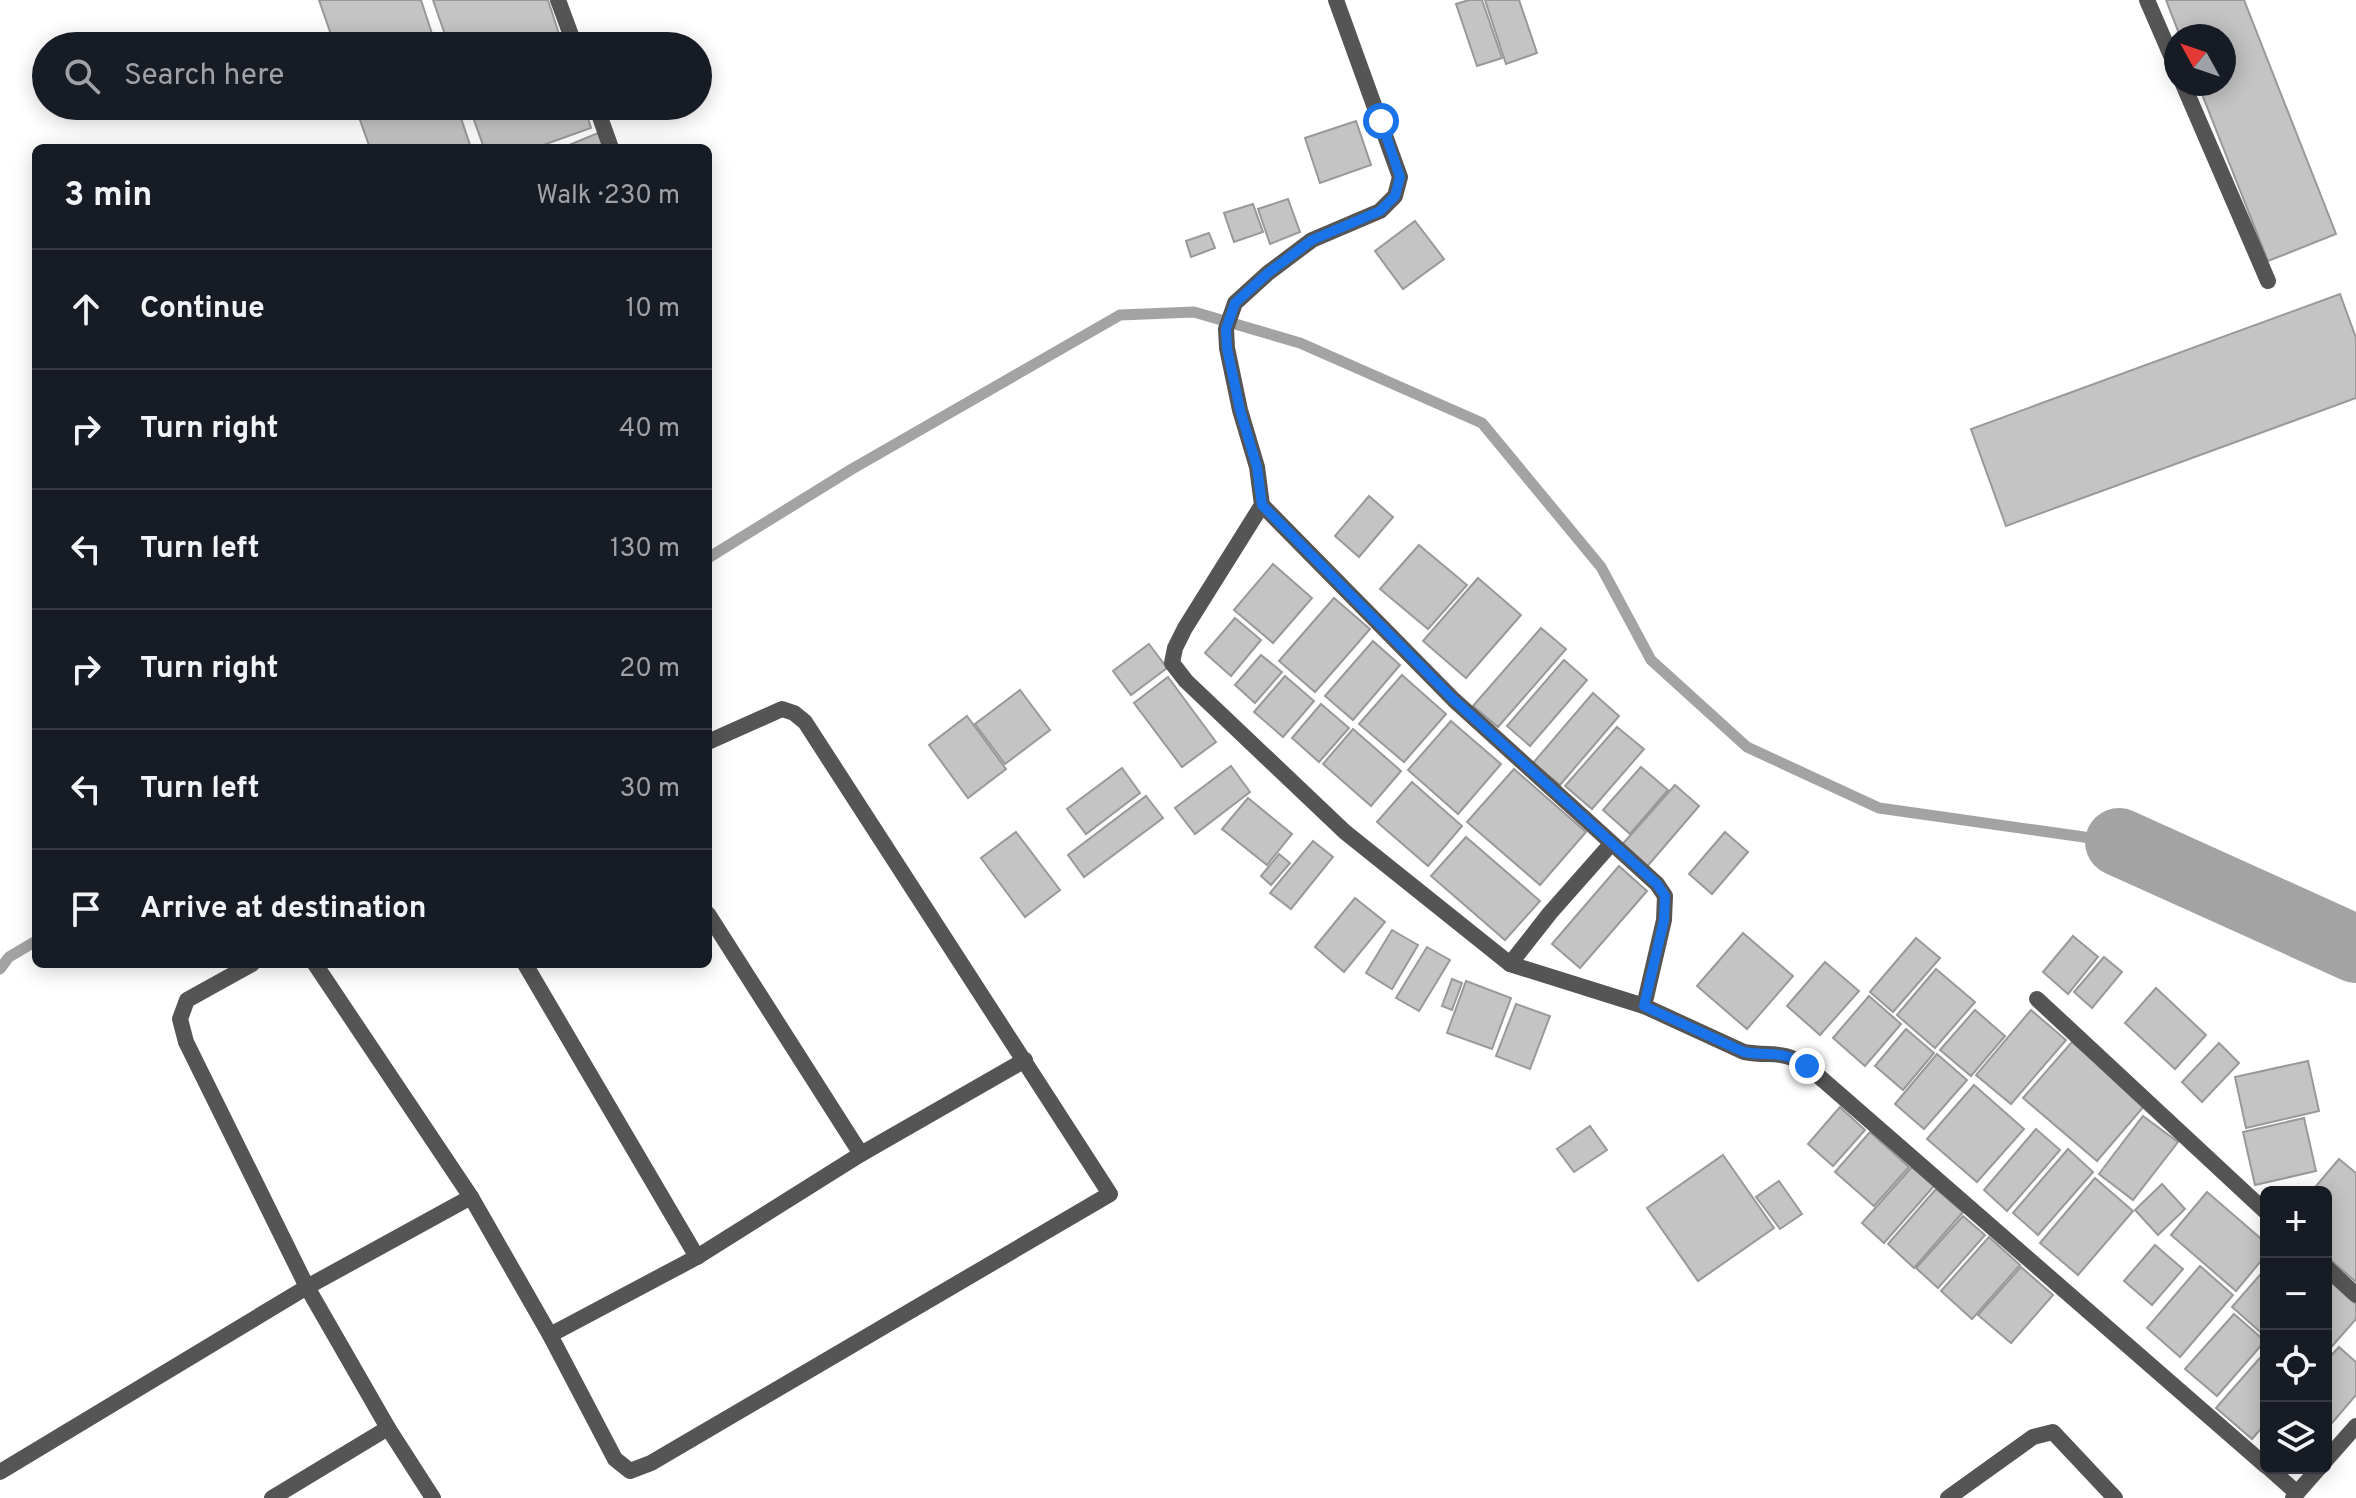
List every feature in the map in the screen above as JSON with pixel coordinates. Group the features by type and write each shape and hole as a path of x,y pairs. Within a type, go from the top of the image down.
{"street":[{"path":"558,0 570,32"},
{"path":"1336,0 1400,177 1395,196 1380,211 1312,240 1235,303 1226,329 1227,348 1240,410 1257,467 1262,505 1454,700 1657,884 1665,896 1664,920 1644,1006"},
{"path":"2147,0 2164,39"},
{"path":"2188,96 2268,281"},
{"path":"601,120 610,144"},
{"path":"1262,505 1175,648 1172,663 1186,681 1345,832 1510,964 1644,1006 1744,1052 1779,1052 1807,1066 2260,1461"},
{"path":"318,968 471,1197 550,1335 615,1459 630,1471 665,1455 1110,1194 805,722 794,713 782,709 712,740"},
{"path":"1510,964 1611,844"},
{"path":"712,920 861,1154"},
{"path":"245,968 187,1000 180,1019 186,1042 307,1287 388,1428 433,1498"},
{"path":"527,968 697,1257"},
{"path":"2037,999 2260,1206"},
{"path":"550,1335 697,1257 861,1154 1025,1060"},
{"path":"0,1472 307,1287 471,1197"},
{"path":"2332,1273 2356,1295"},
{"path":"2332,1453 2356,1426"},
{"path":"272,1498 388,1428"},
{"path":"1948,1498 2033,1437 2053,1432 2115,1498"},
{"path":"2274,1474 2295,1495 2314,1474"}],"building":[{"path":"319,0 421,0 431,32 330,32"},
{"path":"433,0 548,0 558,32 444,32"},
{"path":"1482,0 1502,58 1477,66 1456,4"},
{"path":"1485,0 1519,0 1537,53 1506,64"},
{"path":"2166,0 2244,0 2336,234 2268,261 2203,96 2236,96 2236,24 2175,24"},
{"path":"360,120 462,120 470,144 369,144"},
{"path":"474,120 588,120 591,128 546,144 483,144"},
{"path":"1356,121 1371,165 1320,183 1305,138"},
{"path":"598,133 602,144 572,144"},
{"path":"1288,199 1300,232 1270,244 1258,209"},
{"path":"1253,204 1263,232 1234,242 1224,213"},
{"path":"1415,221 1444,259 1403,289 1375,251"},
{"path":"1209,233 1215,248 1191,257 1186,241"},
{"path":"2340,294 2356,338 2356,398 2006,526 1971,429"},
{"path":"1369,496 1393,517 1359,557 1335,536"},
{"path":"1419,545 1467,585 1428,629 1380,589"},
{"path":"1273,564 1312,598 1273,643 1234,610"},
{"path":"1478,578 1521,615 1466,678 1423,641"},
{"path":"1334,598 1370,629 1315,692 1279,661"},
{"path":"1235,618 1261,640 1231,676 1205,653"},
{"path":"1541,628 1566,649 1498,727 1473,706"},
{"path":"1373,641 1400,665 1353,720 1325,696"},
{"path":"1149,644 1167,668 1131,695 1113,671"},
{"path":"1261,655 1282,672 1255,703 1235,685"},
{"path":"1564,660 1587,680 1530,746 1507,726"},
{"path":"1402,675 1446,714 1404,762 1359,724"},
{"path":"1285,676 1314,701 1283,737 1254,712"},
{"path":"1168,677 1216,742 1182,767 1134,703"},
{"path":"1020,690 1050,730 1005,764 975,724"},
{"path":"1593,693 1619,716 1560,785 1533,763"},
{"path":"1321,704 1349,728 1319,762 1292,738"},
{"path":"967,716 1006,769 968,798 929,745"},
{"path":"1451,721 1501,764 1458,814 1408,770"},
{"path":"1617,727 1644,749 1592,809 1565,786"},
{"path":"1353,729 1401,771 1371,806 1323,764"},
{"path":"1231,766 1250,792 1195,834 1175,808"},
{"path":"1641,767 1668,790 1630,834 1603,810"},
{"path":"1122,768 1140,793 1086,834 1067,809"},
{"path":"1514,769 1586,832 1540,885 1467,822"},
{"path":"1412,782 1462,826 1428,866 1377,822"},
{"path":"1675,785 1699,806 1645,869 1620,847"},
{"path":"1146,796 1163,818 1084,877 1068,855"},
{"path":"1248,798 1292,834 1267,865 1222,829"},
{"path":"1016,832 1060,890 1025,917 981,858"},
{"path":"1725,832 1748,852 1712,894 1689,874"},
{"path":"1466,837 1540,901 1505,940 1431,876"},
{"path":"1313,841 1333,857 1291,909 1270,893"},
{"path":"1279,854 1290,863 1271,885 1261,876"},
{"path":"1619,866 1647,891 1580,968 1552,944"},
{"path":"1355,898 1385,922 1344,972 1315,947"},
{"path":"1392,930 1418,945 1392,989 1366,973"},
{"path":"1743,933 1793,976 1747,1029 1697,986"},
{"path":"2073,936 2098,957 2068,994 2043,972"},
{"path":"1916,938 1940,958 1893,1012 1870,992"},
{"path":"1427,947 1450,960 1419,1011 1396,998"},
{"path":"2104,957 2122,972 2092,1008 2074,992"},
{"path":"1825,962 1859,991 1820,1035 1787,1006"},
{"path":"1936,969 1975,1002 1935,1048 1897,1015"},
{"path":"1452,979 1462,983 1452,1010 1442,1006"},
{"path":"1466,981 1511,998 1492,1049 1447,1033"},
{"path":"2156,988 2206,1035 2175,1069 2125,1023"},
{"path":"1869,996 1901,1024 1865,1066 1833,1038"},
{"path":"1516,1004 1550,1016 1530,1069 1496,1056"},
{"path":"1975,1010 2005,1036 1971,1076 1940,1050"},
{"path":"2031,1010 2066,1040 2011,1104 1976,1075"},
{"path":"1906,1029 1934,1053 1903,1090 1875,1066"},
{"path":"2072,1042 2145,1105 2097,1161 2023,1098"},
{"path":"2219,1043 2239,1063 2202,1102 2182,1082"},
{"path":"1937,1054 1967,1080 1924,1129 1895,1104"},
{"path":"2308,1061 2319,1111 2246,1128 2235,1077"},
{"path":"1974,1085 2024,1129 1977,1182 1927,1139"},
{"path":"1840,1107 1865,1130 1833,1166 1808,1144"},
{"path":"2143,1116 2178,1142 2133,1200 2099,1174"},
{"path":"2304,1118 2316,1171 2255,1185 2243,1132"},
{"path":"1590,1126 1607,1150 1574,1172 1557,1149"},
{"path":"2036,1129 2060,1150 2007,1211 1984,1190"},
{"path":"1870,1132 1909,1167 1874,1206 1835,1172"},
{"path":"2068,1149 2093,1172 2038,1235 2013,1213"},
{"path":"1723,1155 1774,1228 1698,1281 1647,1208"},
{"path":"2339,1159 2356,1173 2356,1282 2332,1261 2332,1186 2316,1186"},
{"path":"1912,1167 1934,1186 1884,1243 1862,1223"},
{"path":"2095,1178 2133,1211 2078,1275 2040,1243"},
{"path":"1779,1181 1802,1214 1780,1229 1756,1197"},
{"path":"2162,1184 2185,1209 2158,1235 2135,1210"},
{"path":"1936,1189 1963,1212 1914,1268 1888,1244"},
{"path":"2207,1192 2260,1238 2260,1262 2236,1291 2171,1235"},
{"path":"1963,1216 1985,1235 1938,1288 1916,1268"},
{"path":"1989,1237 2020,1265 1972,1319 1941,1291"},
{"path":"2155,1245 2183,1269 2152,1305 2124,1281"},
{"path":"2200,1266 2233,1295 2180,1357 2147,1328"},
{"path":"2021,1267 2053,1295 2011,1343 1978,1315"},
{"path":"2260,1275 2260,1332 2232,1307"},
{"path":"2332,1283 2356,1304 2356,1319 2332,1346"},
{"path":"2234,1314 2260,1337 2260,1347 2217,1396 2185,1369"},
{"path":"2339,1347 2356,1362 2356,1395 2332,1423 2332,1402 2332,1355"},
{"path":"2260,1358 2260,1430 2252,1439 2216,1408"}],"waterway":[{"path":"712,556 852,469 1120,315 1194,312 1300,343 1482,423 1601,567 1651,660 1747,747 1879,808 2119,842"},
{"path":"2119,842 2356,949"},
{"path":"0,969 9,957 32,943"}],"route":[{"path":"1381,121 1400,177 1395,196 1380,211 1312,240 1268,273 1235,303 1226,329 1227,348 1240,410 1257,467 1262,505 1454,700 1657,884 1665,896 1664,920 1644,1006 1744,1052 1779,1052 1807,1066"}]}
